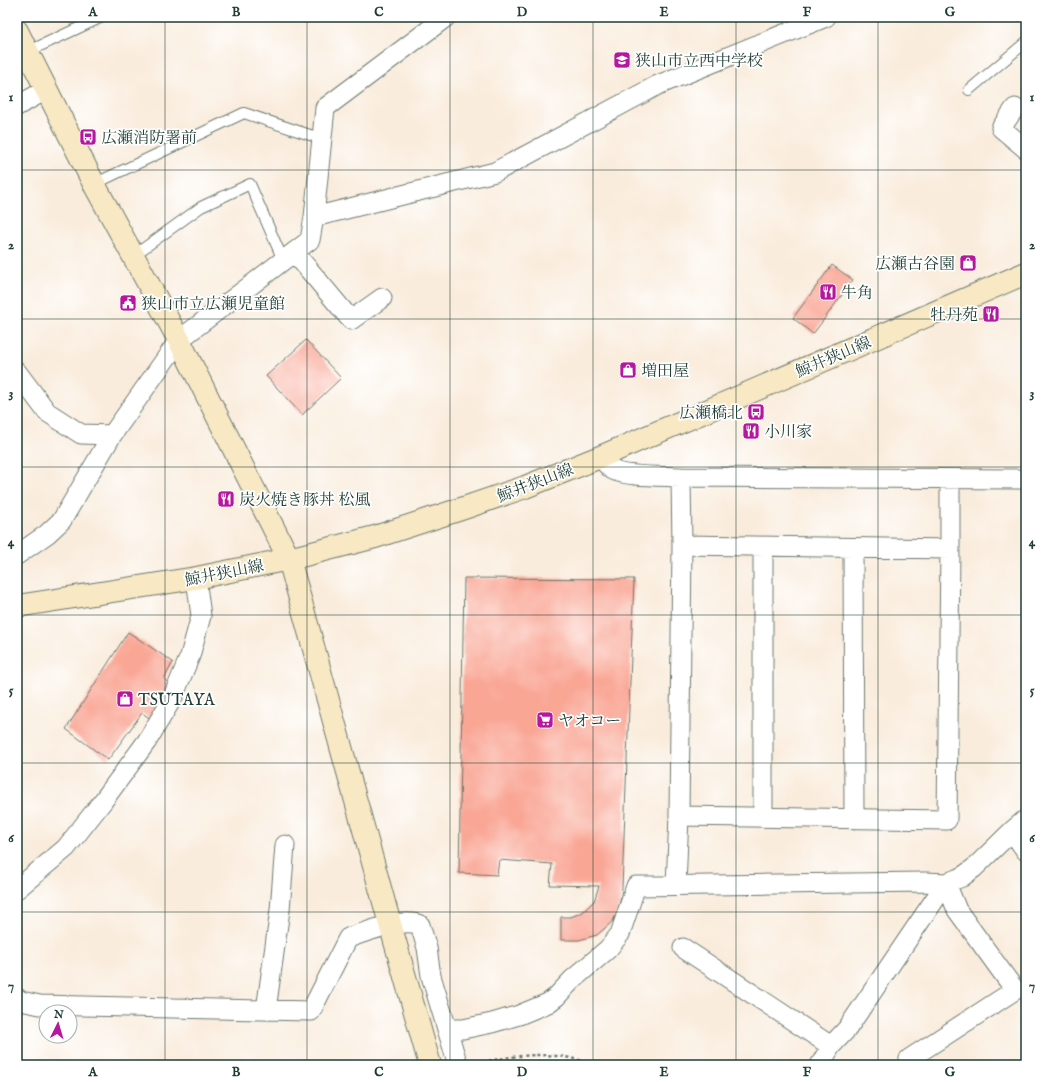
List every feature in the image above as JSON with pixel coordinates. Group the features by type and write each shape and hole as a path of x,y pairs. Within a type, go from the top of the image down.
{"street":[{"path":"17,555 47,534 62,520 112,435 179,340 310,240 314,217 325,108 446,17"},
{"path":"314,217 495,172 658,85 826,17"},
{"path":"17,32 94,184 179,340 289,559 430,1065"},
{"path":"17,106 46,90"},
{"path":"1015,108 1001,128 1026,149"},
{"path":"289,256 351,320 382,298"},
{"name":"鯨井狭山線","path":"17,606 196,578 289,559 375,537 464,508 526,487 600,457 1026,273"},
{"path":"17,372 47,412 81,434 112,435"},
{"path":"600,457 613,470 623,474 681,477 1026,479"},
{"path":"676,885 679,816 682,545 681,477"},
{"path":"679,816 947,820 950,479"},
{"path":"682,545 950,549"},
{"path":"763,547 763,817"},
{"path":"853,548 854,819"},
{"path":"17,889 66,848 147,741 172,699 190,656 201,616 196,578"},
{"path":"447,1029 462,1029 492,1023 519,1015 548,1003 556,997 572,980 608,949 620,934 636,886 925,882 946,883 962,877 974,868 1019,825 1026,851"},
{"path":"266,1010 280,910 284,845"},
{"path":"820,1065 831,1046 847,1029 946,883"},
{"path":"909,1059 1015,990 957,910 946,883"},
{"path":"17,998 40,1005 311,1011 348,938 390,924 416,923 420,925 427,948 431,976 447,1029 466,1064"},
{"path":"683,948 831,1046"}],"lane":[{"path":"27,52 102,17"},
{"path":"969,90 1026,42"},
{"path":"94,184 244,113 322,139"},
{"path":"133,256 201,207 250,184 289,256"}],"path":[{"path":"466,1064 520,1055 537,1055 570,1058 598,1065"}],"building":[{"name":"牛角","path":"832,265 853,280 813,334 793,318"},
{"path":"306,340 341,378 302,415 266,376"},
{"name":"ヤオコー","path":"464,578 634,579 622,888 619,908 613,921 597,935 579,940 561,940 561,917 571,917 583,912 594,901 599,886 550,885 552,864 499,860 497,875 459,873"},
{"name":"TSUTAYA","path":"128,632 173,662 164,679 173,685 151,719 142,713 108,760 66,729"}],"place":[{"name":"狭山市立西中学校","path":"622,60"},
{"name":"広瀬消防署前","path":"88,137"},
{"name":"広瀬古谷園","path":"968,263"},
{"name":"牛角","path":"828,292"},
{"name":"狭山市立広瀬児童館","path":"128,303"},
{"name":"牡丹苑","path":"991,314"},
{"name":"増田屋","path":"628,370"},
{"name":"広瀬橋北","path":"756,412"},
{"name":"小川家","path":"751,431"},
{"name":"炭火焼き豚丼 松風","path":"226,499"},
{"name":"TSUTAYA","path":"125,699"},
{"name":"ヤオコー","path":"545,720"}]}
